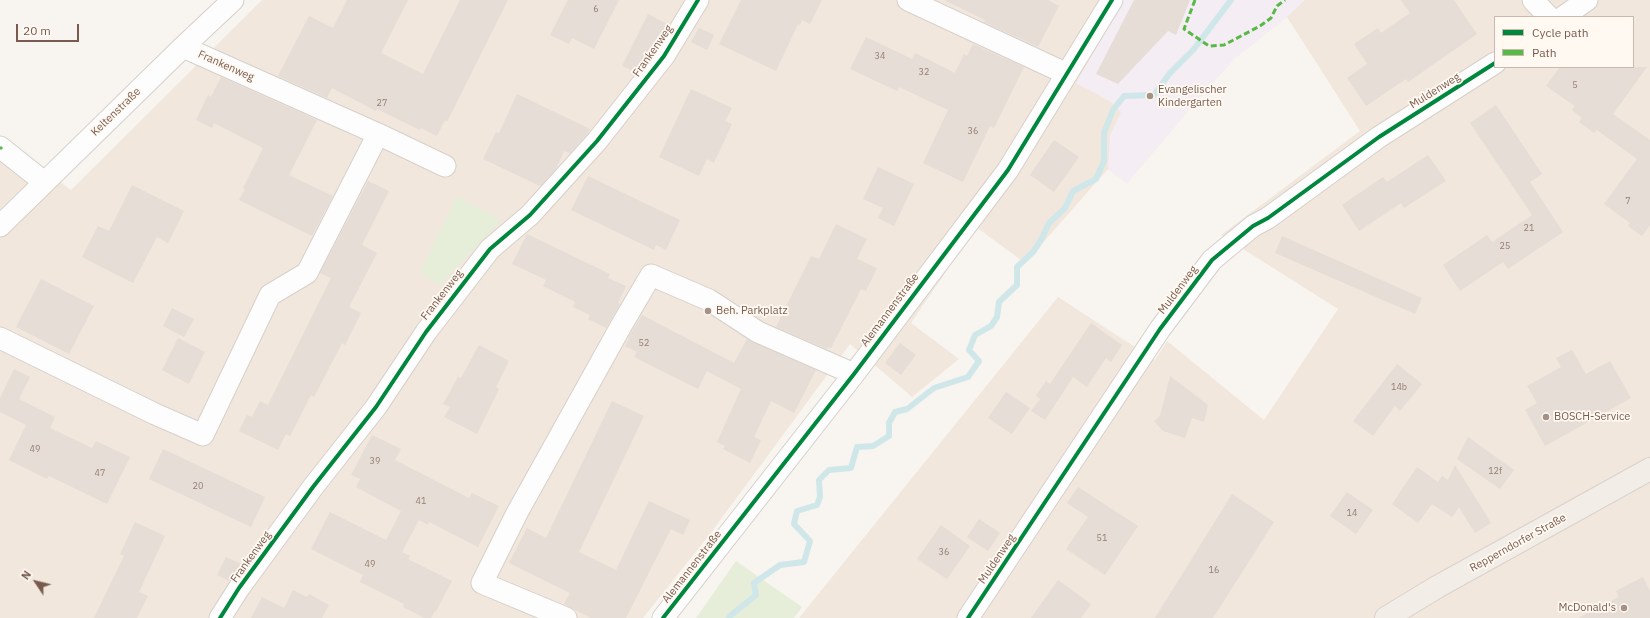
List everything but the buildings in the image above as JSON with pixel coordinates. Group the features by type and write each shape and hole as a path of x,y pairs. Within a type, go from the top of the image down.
{"main road":[{"name":"Repperndorfer Straße","path":"1386,618 1437,587 1650,469"}],"street":[{"name":"Keltenstraße","path":"0,226 183,46 233,0"},
{"name":"Frankenweg","path":"220,618 239,588 313,487 376,407 426,332 490,249 530,215 597,141 664,56 698,0"},
{"path":"908,0 1067,74"},
{"name":"Alemannenstraße","path":"663,618 854,374 1008,170 1112,0"},
{"path":"1533,0 1548,16"},
{"path":"1564,16 1587,0"},
{"name":"Frankenweg","path":"183,46 445,166"},
{"name":"Muldenweg","path":"968,618 1160,329 1212,260 1253,226 1268,218 1379,137 1494,64"},
{"path":"0,338 155,414 203,435 270,294 307,273 378,134"},
{"path":"0,147 44,182"},
{"path":"566,618 482,583 517,513 620,326 651,275 709,300 758,332 854,374"}],"shaded area":[{"path":"262,0 1650,0 1650,618 799,618 1058,297 1155,360 1167,341 1264,420 1338,309 1221,235 1360,131 1287,17 1235,58 1127,183 1108,169 1025,263 976,227 911,323 959,359 912,397 850,344 710,534 643,618 0,618 0,138 71,190"},
{"name":"Evangelischer Kindergarten","path":"1124,0 1305,0 1287,17 1235,58 1127,183 1108,169 1110,135 1121,113 1111,102 1076,83"}],"green space":[{"path":"457,196 501,220 440,286 420,272"},
{"path":"736,561 802,607 794,618 696,618"}],"waterway":[{"path":"729,618 756,595 754,583 780,565 804,562 810,541 794,524 797,511 817,505 820,497 819,480 829,470 851,468 857,447 873,446 889,436 889,423 895,412 907,409 934,388 968,377 979,361 969,350 975,335 991,326 997,317 999,302 1017,285 1017,267 1033,252 1041,240 1049,223 1065,208 1073,191 1096,179 1104,161 1104,133 1113,110 1124,96 1154,95 1170,73 1194,49 1231,0"}],"marked path":[{"path":"1195,0 1184,29 1209,46 1224,45 1260,26 1271,18 1277,6 1285,0"}],"cycle path":[{"path":"220,618 239,588 313,487 376,407 426,332 490,249 530,215 597,141 664,56 698,0"},
{"path":"663,618 854,374 1008,170 1112,0"},
{"path":"968,618 1160,329 1212,260 1253,226 1268,218 1379,137 1494,64"}],"place":[{"name":"Evangelischer Kindergarten","path":"1150,96"},
{"name":"Beh. Parkplatz","path":"708,311"},
{"name":"BOSCH-Service","path":"1546,417"},
{"name":"McDonald's","path":"1624,608"}]}
